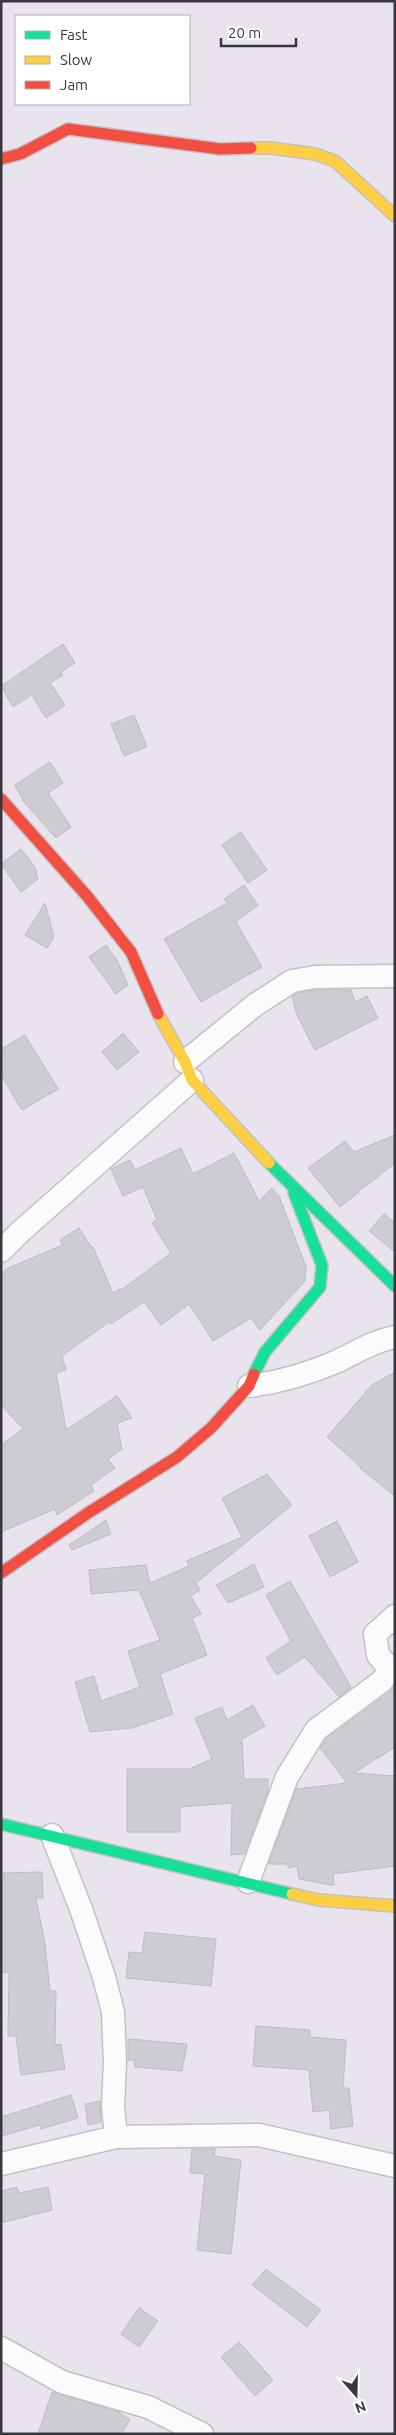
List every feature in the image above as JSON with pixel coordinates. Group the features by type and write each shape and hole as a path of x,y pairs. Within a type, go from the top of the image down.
{"street":[{"path":"1,159 20,154 68,129 220,149 272,148 315,154 335,161 395,216"},
{"path":"1,799 87,896 130,952 158,1015 189,1071 292,1187 395,1286"},
{"path":"1,1251 255,1005 292,981 316,977 395,976"},
{"path":"1,1573 88,1513 177,1457 211,1428 249,1386 265,1352 320,1287 322,1265 292,1187"},
{"path":"249,1386 284,1381 338,1360 371,1343 395,1338"},
{"path":"248,1882 287,1777 316,1730 382,1681 390,1669 378,1655 375,1634 395,1616"},
{"path":"1,1824 319,1900 389,1909"},
{"path":"52,1835 81,1909 104,1977 112,2012 115,2062 113,2106 116,2137"},
{"path":"1,2164 116,2137 259,2135 395,2166"},
{"path":"1,2348 62,2382 148,2407 202,2434"}],"building":[{"path":"63,644 75,663 61,672 63,675 50,683 65,705 46,718 32,695 13,707 1,686"},
{"path":"134,715 147,747 124,756 111,724"},
{"path":"50,762 63,783 48,793 71,827 56,838 24,802 15,785"},
{"path":"241,832 267,870 248,883 222,845"},
{"path":"21,849 35,867 38,879 21,892 1,864"},
{"path":"244,885 258,905 236,922 262,967 201,1002 164,939 227,903 224,899"},
{"path":"45,903 54,937 47,948 25,935"},
{"path":"106,945 117,960 128,985 116,994 89,957"},
{"path":"316,990 351,990 355,1002 367,996 378,1018 315,1050 297,1015 292,997 297,993"},
{"path":"123,1033 139,1052 117,1070 102,1052"},
{"path":"25,1035 58,1089 22,1110 1,1075 1,1049"},
{"path":"395,1135 395,1163 365,1187 357,1191 359,1192 340,1207 308,1168 345,1141 354,1152"},
{"path":"181,1148 193,1174 234,1153 259,1201 272,1188 279,1196 306,1267 305,1281 260,1330 251,1318 213,1341 189,1304 161,1325 144,1302 111,1324 109,1322 62,1356 66,1370 56,1373 66,1430 117,1396 132,1418 117,1423 122,1449 108,1459 115,1468 91,1485 94,1491 57,1515 55,1509 1,1532 1,1445 23,1429 1,1405 1,1275 6,1269 63,1245 60,1240 79,1228 93,1247 113,1293 121,1290 171,1253 152,1223 157,1220 143,1187 123,1196 111,1169 130,1160 135,1170"},
{"path":"384,1214 395,1223 395,1252 369,1231"},
{"path":"395,1372 395,1496 360,1468 327,1437 372,1385"},
{"path":"267,1474 292,1505 196,1583 200,1590 191,1596 201,1614 192,1618 207,1655 160,1674 173,1714 132,1728 90,1732 75,1682 94,1676 101,1701 140,1687 128,1651 160,1640 139,1590 91,1594 89,1570 146,1565 150,1583 189,1566 187,1561 242,1537 222,1498"},
{"path":"106,1520 111,1534 72,1550 69,1545"},
{"path":"337,1521 358,1562 330,1577 309,1536"},
{"path":"254,1564 264,1587 228,1603 216,1585"},
{"path":"290,1581 351,1687 339,1697 305,1657 277,1675 266,1658 291,1641 266,1595"},
{"path":"395,1686 395,1747 354,1773 395,1776 395,1866 333,1874 334,1885 331,1885 299,1879 297,1866 288,1868 288,1864 269,1864 296,1789 347,1783 320,1748 326,1739 390,1692"},
{"path":"253,1705 265,1726 242,1739 244,1779 268,1779 268,1791 244,1854 231,1855 232,1803 180,1807 180,1832 127,1832 127,1769 189,1769 212,1759 195,1718 222,1707 227,1720"},
{"path":"42,1872 43,1898 36,1898 45,1944 50,1991 56,1991 55,2045 61,2044 65,2069 21,2075 16,2036 8,2036 9,1972 1,1973 1,1873"},
{"path":"145,1932 216,1939 211,1986 126,1978 129,1952 142,1953"},
{"path":"256,2026 310,2030 310,2037 346,2040 343,2088 349,2088 353,2126 331,2129 329,2110 313,2112 309,2070 253,2066"},
{"path":"128,2039 187,2044 182,2071 135,2067 134,2060 128,2060"},
{"path":"71,2095 78,2118 41,2129 40,2125 1,2136 1,2117"},
{"path":"100,2101 101,2122 88,2125 85,2104"},
{"path":"192,2149 215,2149 214,2156 241,2160 231,2254 197,2250 205,2174 190,2173"},
{"path":"17,2187 19,2193 48,2187 52,2210 1,2223 1,2191"},
{"path":"266,2269 321,2310 307,2327 252,2285"},
{"path":"139,2308 158,2321 139,2347 121,2334"},
{"path":"239,2342 273,2380 255,2396 221,2357"},
{"path":"52,2392 119,2412 130,2420 121,2434 38,2434"}],"traffic: fast":[{"path":"269,1163 395,1286"},
{"path":"254,1374 265,1352 320,1287 322,1265 294,1193"},
{"path":"1,1824 292,1894"}],"traffic: slow":[{"path":"251,148 272,148 315,154 335,161 395,216"},
{"path":"158,1014 185,1062 192,1080 269,1163"},
{"path":"292,1894 319,1900 395,1906"}],"traffic: jam":[{"path":"1,159 20,154 68,129 220,149 251,148"},
{"path":"1,799 87,896 131,952 158,1014"},
{"path":"1,1573 88,1513 177,1457 211,1428 249,1386 254,1374"}]}
